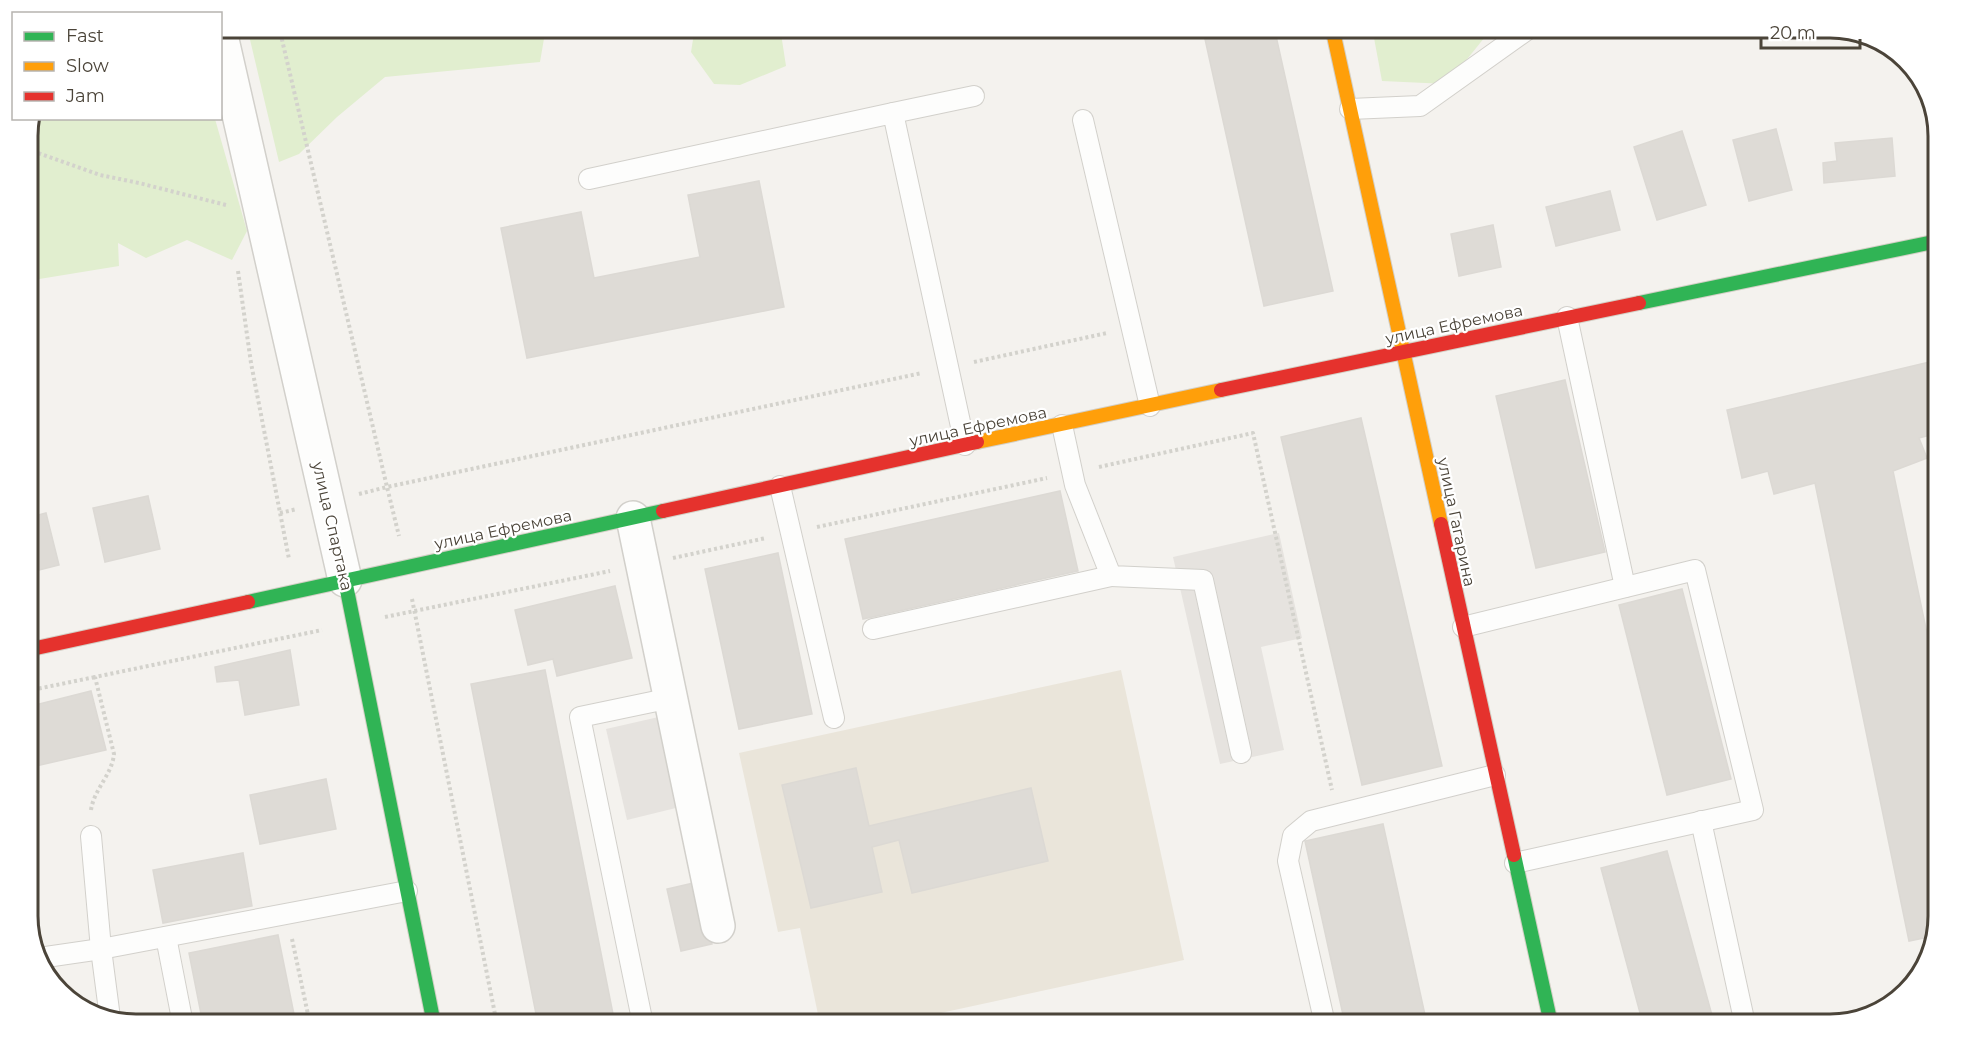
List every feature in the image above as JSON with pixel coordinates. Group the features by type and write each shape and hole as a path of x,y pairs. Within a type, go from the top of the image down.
{"street":[{"name":"улица Гагарина","path":"1334,38 1549,1013"},
{"name":"улица Спартака","path":"222,40 345,580 432,1013"},
{"name":"улица Ефремова","path":"38,648 1403,351 1927,243"},
{"path":"633,518 718,926"}],"lane":[{"path":"1350,109 1420,106 1516,38"},
{"path":"590,179 974,96"},
{"path":"893,113 965,445"},
{"path":"1083,120 1150,406"},
{"path":"1567,317 1625,587"},
{"path":"1062,425 1074,485 1111,576"},
{"path":"780,486 834,718"},
{"path":"1463,627 1695,570 1753,810 1515,863"},
{"path":"873,629 1111,576 1203,580 1241,753"},
{"path":"642,1013 579,717 671,698"},
{"path":"1323,1013 1288,861 1293,836 1311,821 1496,775"},
{"path":"1701,821 1743,1013"},
{"path":"91,836 109,1010"},
{"path":"47,957 101,949 407,891"},
{"path":"166,937 181,1013"}],"path":[{"path":"282,38 406,567 495,1013"},
{"path":"38,153 100,175 228,206"},
{"path":"236,262 252,363 304,634"},
{"path":"280,513 387,487 1131,328"},
{"path":"38,689 643,564 1253,433 1338,814"},
{"path":"91,836 92,803 113,765 114,754 95,677"},
{"path":"287,914 308,1013"}],"shaded area":[{"path":"1279,533 1302,638 1261,647 1284,750 1220,764 1173,557"},
{"path":"1121,670 1184,960 941,1013 818,1013 800,928 778,932 739,753"},
{"path":"663,716 684,806 627,820 606,729"}],"green space":[{"path":"250,38 544,38 540,62 385,77 337,117 299,154 279,162"},
{"path":"693,38 782,38 786,66 740,85 714,84 691,52"},
{"path":"1374,38 1484,38 1447,84 1382,81"},
{"path":"39,120 215,120 247,231 232,260 187,240 146,258 118,243 119,266 38,279"}],"building":[{"path":"1276,38 1333,291 1264,306 1205,39"},
{"path":"1776,129 1792,190 1749,201 1733,140"},
{"path":"1682,131 1706,205 1657,220 1634,147"},
{"path":"1892,138 1895,176 1824,183 1823,163 1837,161 1835,143"},
{"path":"759,181 784,307 527,358 501,228 581,212 594,278 700,257 688,195"},
{"path":"1610,191 1620,230 1556,246 1546,207"},
{"path":"1493,225 1501,267 1459,276 1451,234"},
{"path":"1927,363 1927,436 1919,438 1927,458 1893,471 1928,637 1928,916 1925,938 1909,941 1815,483 1774,494 1768,471 1742,478 1727,410"},
{"path":"1565,380 1605,552 1536,568 1496,396"},
{"path":"1361,418 1442,766 1362,785 1281,437"},
{"path":"1060,491 1078,571 863,619 845,539"},
{"path":"148,496 160,549 105,562 93,508"},
{"path":"46,513 59,565 38,570 38,515"},
{"path":"778,553 812,714 739,729 705,569"},
{"path":"615,586 632,658 557,676 553,659 528,665 515,610"},
{"path":"1682,589 1731,779 1667,795 1619,605"},
{"path":"290,650 299,705 245,715 239,680 217,682 215,667"},
{"path":"545,670 613,1013 536,1013 471,684"},
{"path":"91,691 106,750 38,765 38,704"},
{"path":"856,768 869,826 1031,788 1048,861 912,893 899,840 872,847 882,892 811,908 782,785"},
{"path":"326,779 336,829 260,844 250,795"},
{"path":"1383,824 1425,1013 1343,1013 1305,841"},
{"path":"1667,851 1711,1013 1640,1013 1601,868"},
{"path":"243,853 252,906 163,923 153,870"},
{"path":"698,882 712,944 681,951 667,889"},
{"path":"278,935 294,1013 201,1013 189,953"}],"traffic: fast":[{"path":"1639,303 1927,243"},
{"path":"248,602 663,511"},
{"path":"345,580 432,1013"},
{"path":"1514,855 1549,1013"}],"traffic: slow":[{"path":"1334,38 1441,524"},
{"path":"977,442 1221,390"}],"traffic: jam":[{"path":"1221,390 1639,303"},
{"path":"663,511 977,442"},
{"path":"1441,524 1514,855"},
{"path":"38,648 248,602"}]}
